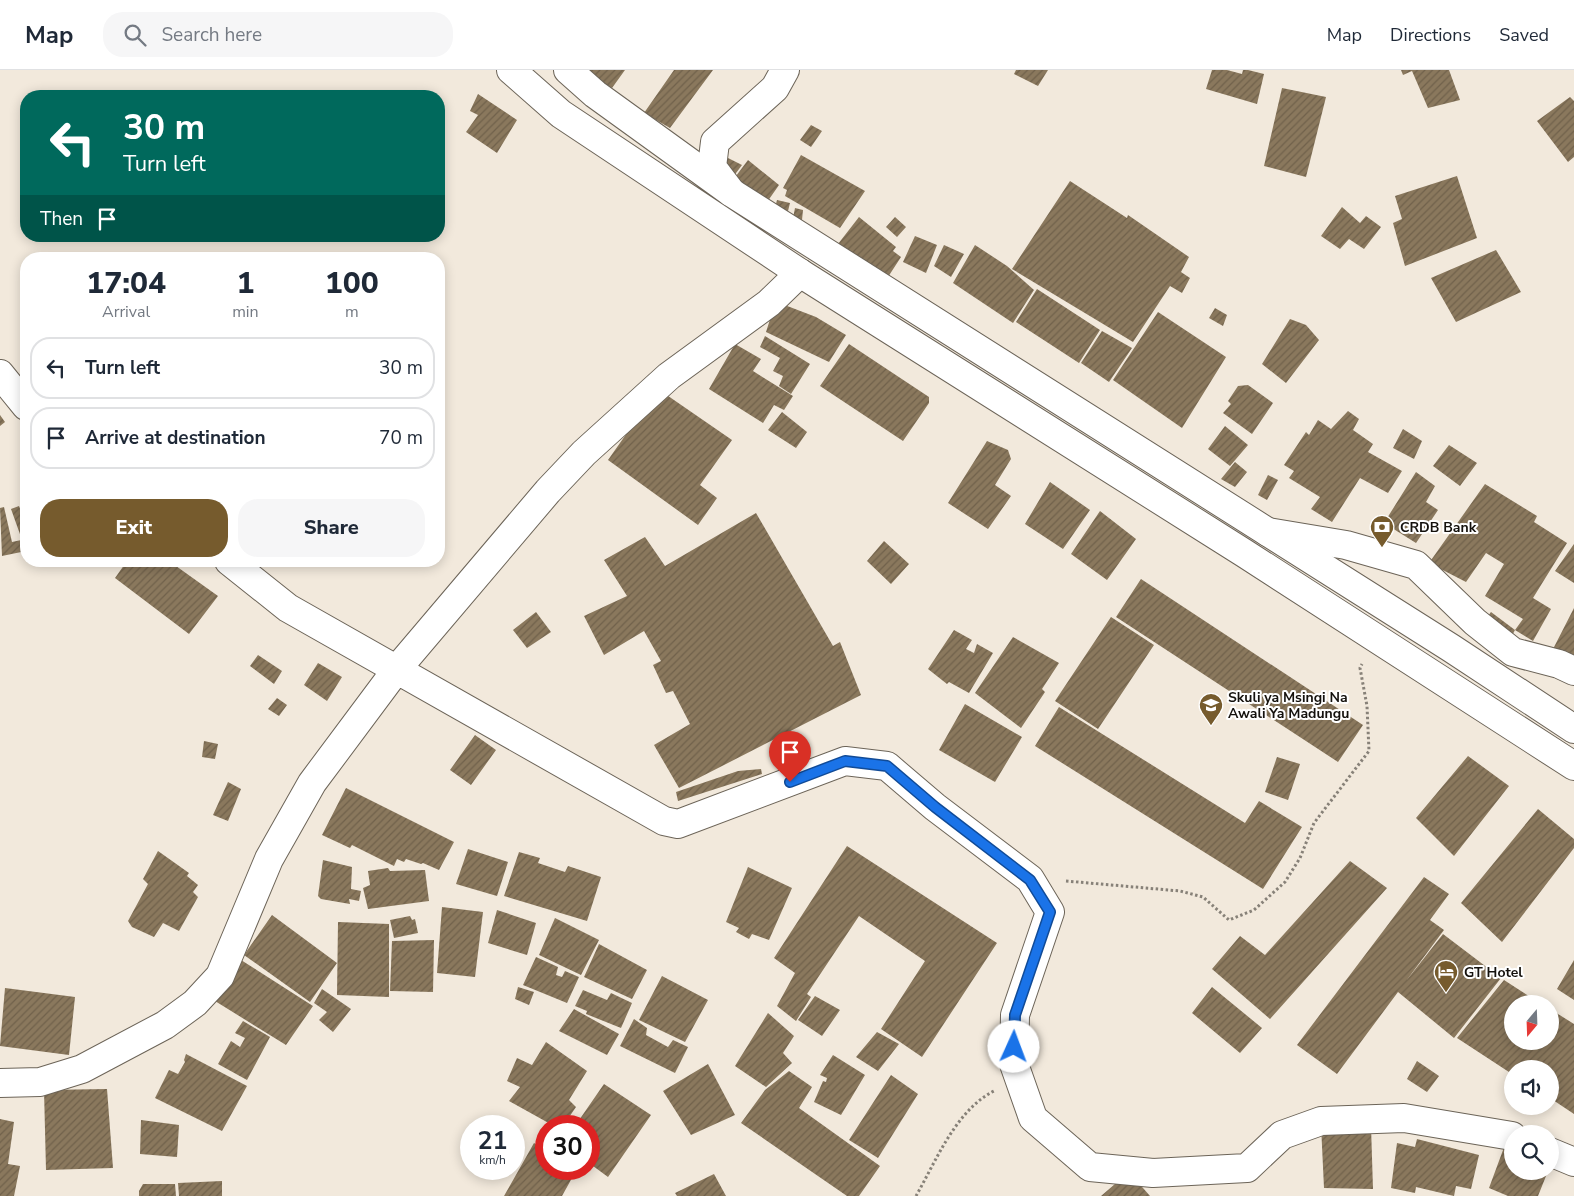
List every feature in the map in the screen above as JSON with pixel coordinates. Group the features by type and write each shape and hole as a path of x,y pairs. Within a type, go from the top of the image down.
{"street":[{"path":"511,70 561,114 800,273 1378,639 1574,766"},
{"path":"568,70 595,94 732,193 1574,728"},
{"path":"732,193 712,168 714,142 775,88 785,70"},
{"path":"0,1083 40,1082 82,1068 165,1025 195,1003 220,976 268,859 312,782 397,669 548,491 584,453 669,376 769,303 800,273"},
{"path":"0,374 20,399"},
{"path":"1268,532 1346,545 1416,565 1475,622 1513,652 1559,664 1574,671"},
{"path":"237,567 288,608 664,821 678,824 845,761 887,766 935,807 1030,880 1050,912 1015,1015 1014,1064 1033,1118 1090,1167 1153,1173 1247,1168 1282,1136 1321,1122 1404,1118 1504,1135"},
{"path":"1559,1156 1574,1162"}],"path":[{"path":"1030,880 1101,883 1180,891 1204,897 1229,920 1254,910 1285,882 1300,858 1314,823 1369,751 1367,706 1360,668 1378,639"},
{"path":"916,1196 957,1125 976,1103 992,1091 1021,1084"}],"building":[{"path":"588,70 625,70 612,88 586,72"},
{"path":"674,70 713,70 670,128 644,113"},
{"path":"1016,70 1048,70 1038,86 1014,74"},
{"path":"1212,70 1227,70 1242,74 1243,70 1248,70 1264,74 1257,104 1206,89"},
{"path":"1401,70 1449,70 1460,100 1428,108 1412,71 1403,75"},
{"path":"1282,88 1326,97 1306,177 1264,166"},
{"path":"478,94 517,120 497,153 466,132 478,115 470,111"},
{"path":"1570,97 1574,101 1574,157 1568,162 1537,121"},
{"path":"811,125 822,131 811,147 800,140"},
{"path":"801,155 865,191 840,228 785,196 787,190 783,188"},
{"path":"726,157 742,165 733,177 719,170"},
{"path":"748,160 779,185 765,205 733,180"},
{"path":"1457,176 1477,238 1405,266 1393,223 1402,219 1395,196"},
{"path":"1070,181 1127,218 1128,215 1189,257 1181,272 1190,278 1182,293 1170,286 1133,342 1012,269"},
{"path":"777,200 790,203 788,211 775,208"},
{"path":"1342,207 1360,223 1366,216 1381,227 1364,249 1349,239 1340,249 1321,236"},
{"path":"795,208 803,210 802,220 793,218"},
{"path":"859,217 896,247 893,251 901,257 888,277 838,244"},
{"path":"895,217 906,227 897,237 886,227"},
{"path":"915,236 937,245 926,273 903,262"},
{"path":"944,245 964,254 951,277 934,266"},
{"path":"975,245 1007,266 1034,290 1013,323 953,283"},
{"path":"1496,250 1521,292 1456,322 1431,278"},
{"path":"1037,289 1100,330 1079,363 1016,322"},
{"path":"782,304 816,317 846,335 829,362 766,332 773,310"},
{"path":"1215,308 1227,315 1223,326 1209,318"},
{"path":"1158,312 1226,357 1182,428 1113,380"},
{"path":"1290,319 1306,325 1319,340 1286,383 1262,364"},
{"path":"1102,331 1132,348 1109,382 1081,363"},
{"path":"765,336 810,364 791,394 779,386 783,376 773,371 780,358 760,347"},
{"path":"735,344 761,359 753,371 793,396 784,410 774,405 763,423 709,389"},
{"path":"849,344 929,397 929,403 903,441 820,386"},
{"path":"1248,385 1273,403 1252,434 1223,413 1231,404 1228,401 1238,386"},
{"path":"658,389 732,440 700,485 717,498 698,525 608,460"},
{"path":"1348,411 1359,419 1353,430 1373,444 1368,452 1402,471 1388,493 1360,478 1332,522 1311,509 1320,497 1289,478 1294,471 1284,465 1306,432 1309,435 1318,420 1331,429"},
{"path":"782,412 807,432 796,448 768,430"},
{"path":"0,415 5,422 0,426"},
{"path":"1225,426 1248,445 1230,466 1208,449"},
{"path":"1403,429 1422,441 1414,459 1393,448"},
{"path":"987,441 1008,450 1011,459 995,485 1011,496 988,529 948,503"},
{"path":"1449,445 1477,463 1460,486 1433,466"},
{"path":"1235,462 1247,472 1235,487 1221,479"},
{"path":"1416,472 1435,486 1426,502 1438,510 1416,543 1384,523"},
{"path":"1268,475 1278,480 1267,500 1258,495"},
{"path":"1050,482 1090,510 1063,549 1025,524"},
{"path":"1485,484 1537,516 1534,522 1567,543 1533,598 1551,609 1533,641 1515,630 1523,619 1485,596 1504,564 1486,553 1466,582 1429,563"},
{"path":"19,506 20,509 20,534 11,509"},
{"path":"4,507 12,542 20,540 20,552 2,556 0,508"},
{"path":"1100,511 1136,539 1107,580 1071,554"},
{"path":"756,513 833,646 840,642 861,695 679,788 654,745 690,724 673,691 666,693 653,665 661,661 644,631 604,655 584,616 627,596 604,560 645,537 665,566"},
{"path":"884,541 909,564 891,584 867,561"},
{"path":"1574,544 1574,583 1555,571"},
{"path":"123,567 177,567 218,596 189,634 115,578"},
{"path":"1141,579 1363,725 1338,762 1116,617"},
{"path":"1574,608 1574,661 1552,651"},
{"path":"536,612 551,632 527,648 513,630"},
{"path":"1491,612 1515,630 1509,641 1483,623"},
{"path":"1111,617 1154,645 1098,729 1055,701"},
{"path":"954,630 972,640 966,649 974,653 977,644 993,653 969,693 949,682 947,684 928,669"},
{"path":"1013,637 1059,663 1042,689 1045,692 1021,728 975,693"},
{"path":"258,655 282,671 274,684 250,666"},
{"path":"318,663 342,677 327,701 304,685"},
{"path":"277,698 287,705 279,716 268,709"},
{"path":"965,704 1022,737 995,782 939,750"},
{"path":"1059,707 1245,823 1259,801 1302,827 1263,889 1035,746"},
{"path":"475,735 496,750 471,785 450,770"},
{"path":"204,741 218,744 215,759 202,757"},
{"path":"1468,756 1509,786 1454,856 1416,818"},
{"path":"1277,757 1300,764 1288,800 1265,792"},
{"path":"761,769 762,774 678,801 676,792 738,771"},
{"path":"228,782 241,789 228,821 213,815"},
{"path":"346,788 454,842 439,870 423,863 406,859 404,862 397,859 394,866 352,845 350,848 322,835"},
{"path":"1538,809 1574,839 1574,848 1502,942 1461,903"},
{"path":"847,846 997,943 922,1057 881,1029 925,961 859,916 807,994 811,997 796,1021 777,1006 795,973 774,958"},
{"path":"468,849 508,862 497,896 456,884"},
{"path":"158,851 189,873 187,876 198,885 193,892 198,897 179,931 163,923 154,937 132,927 128,921 148,884 143,879"},
{"path":"519,852 540,858 538,863 565,872 568,866 601,877 587,921 504,896"},
{"path":"323,860 352,867 351,889 361,891 359,901 349,899 350,904 321,899 318,896"},
{"path":"1350,861 1387,888 1270,1019 1212,969 1240,936 1265,955"},
{"path":"748,867 792,888 769,940 752,934 749,939 736,932 739,928 726,922"},
{"path":"388,868 390,871 425,870 429,901 368,909 363,888 370,885 368,871"},
{"path":"1424,877 1449,894 1430,920 1444,930 1406,981 1443,934 1501,978 1454,1038 1398,992 1337,1074 1297,1045"},
{"path":"442,907 483,912 475,977 437,973"},
{"path":"497,910 536,923 527,955 488,943"},
{"path":"272,915 337,963 310,1002 244,955"},
{"path":"410,916 412,920 415,919 418,933 394,938 390,920"},
{"path":"555,918 599,940 581,975 539,955"},
{"path":"338,922 389,924 389,997 337,995"},
{"path":"434,940 433,992 390,991 392,941"},
{"path":"599,944 647,970 632,999 584,977"},
{"path":"536,957 558,967 556,975 562,977 565,971 579,977 567,1003 523,985"},
{"path":"241,960 313,1006 286,1045 215,1001"},
{"path":"1574,960 1574,1000 1557,989"},
{"path":"662,976 708,1000 685,1042 639,1020"},
{"path":"1504,980 1527,995 1504,995 1504,1050 1559,1050 1559,1015 1574,1024 1574,1114 1559,1104 1559,1060 1504,1060 1504,1069 1457,1038"},
{"path":"518,987 534,992 529,1005 515,999"},
{"path":"1212,987 1262,1028 1240,1053 1192,1013"},
{"path":"5,988 75,997 69,1055 0,1046"},
{"path":"322,989 351,1009 333,1032 319,1020 327,1012 314,1003"},
{"path":"583,990 607,1000 611,993 632,1003 621,1028 586,1014 587,1011 575,1006"},
{"path":"815,996 840,1010 822,1036 798,1020"},
{"path":"574,1009 619,1034 607,1055 559,1031"},
{"path":"768,1013 794,1036 783,1053 792,1063 766,1087 735,1066"},
{"path":"634,1019 647,1028 646,1035 668,1047 673,1040 688,1047 675,1073 620,1046"},
{"path":"243,1021 270,1037 247,1080 218,1064 231,1041 240,1047 245,1038 235,1033"},
{"path":"877,1032 899,1044 878,1071 856,1057"},
{"path":"546,1042 587,1071 569,1100 576,1107 571,1115 535,1115 509,1101 520,1087 507,1081 517,1058 532,1065"},
{"path":"186,1054 247,1086 222,1131 155,1098 169,1070 178,1074 185,1062"},
{"path":"833,1055 865,1075 841,1115 814,1102 823,1081 826,1082 827,1078 820,1075"},
{"path":"1417,1061 1439,1076 1427,1092 1407,1079"},
{"path":"708,1064 735,1115 691,1135 663,1091"},
{"path":"789,1071 812,1087 799,1108 880,1166 859,1196 847,1196 741,1123 765,1090"},
{"path":"891,1075 918,1094 878,1158 849,1140"},
{"path":"604,1084 651,1115 608,1177 600,1171 600,1115 583,1115"},
{"path":"107,1089 113,1168 46,1170 44,1090"},
{"path":"0,1119 14,1122 8,1164 20,1166 14,1196 0,1196"},
{"path":"141,1120 179,1125 177,1157 140,1154"},
{"path":"1321,1125 1371,1126 1373,1189 1324,1188"},
{"path":"1417,1139 1479,1155 1471,1189 1456,1186 1454,1196 1416,1187 1415,1193 1391,1188 1397,1143 1415,1147"},
{"path":"535,1144 535,1180 571,1180 562,1196 504,1196 513,1180 525,1180 525,1159"},
{"path":"1504,1147 1504,1180 1544,1180 1538,1196 1508,1196 1489,1188"},
{"path":"1129,1172 1150,1196 1101,1196"},
{"path":"714,1174 726,1196 677,1196 675,1193"},
{"path":"222,1181 222,1196 179,1196 178,1183"},
{"path":"143,1184 175,1184 176,1196 139,1196 139,1191"}],"place":[{"name":"CRDB Bank","path":"1382,548"},
{"name":"Skuli ya Msingi Na Awali Ya Madungu","path":"1211,726"},
{"name":"GT Hotel","path":"1446,993"}],"route":[{"path":"790,782 845,761 887,766 935,807 1030,880 1050,912 1015,1015 1014,1047"}]}
